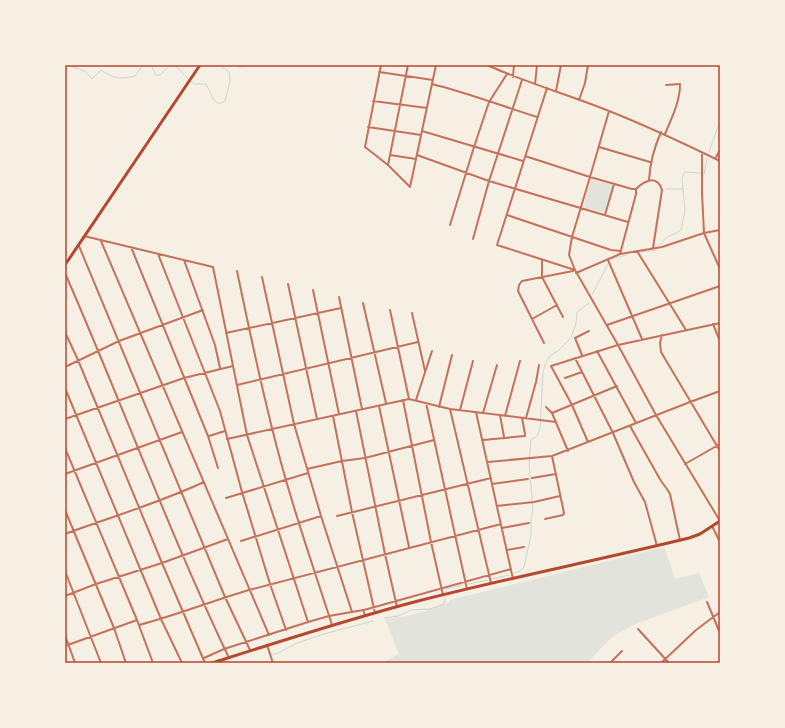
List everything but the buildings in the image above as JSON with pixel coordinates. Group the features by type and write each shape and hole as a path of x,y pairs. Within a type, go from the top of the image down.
{"main road":[{"path":"65,265 200,65"},
{"path":"212,663 267,644 416,601 680,540 700,534 720,521"}],"street":[{"path":"381,65 365,147 388,165 410,187 436,65"},
{"path":"388,165 408,65"},
{"path":"487,65 512,77 556,91 661,132 720,161"},
{"path":"512,77 514,65"},
{"path":"535,84 537,65"},
{"path":"556,91 561,65"},
{"path":"579,100 585,83 588,65"},
{"path":"379,72 433,80"},
{"path":"450,224 489,102 507,74"},
{"path":"473,239 489,181 522,80"},
{"path":"432,84 463,92 489,102 538,116"},
{"path":"665,134 678,103 680,84 666,85"},
{"path":"547,88 497,245 574,270"},
{"path":"373,101 427,108"},
{"path":"609,111 580,207 569,255 574,270 607,325 656,415 720,521"},
{"path":"368,127 421,135"},
{"path":"422,131 523,162"},
{"path":"649,180 650,162 661,132"},
{"path":"598,147 650,162"},
{"path":"716,159 720,150"},
{"path":"702,152 704,233 720,269"},
{"path":"390,155 416,159"},
{"path":"417,155 489,181 628,222"},
{"path":"525,156 590,177 636,189"},
{"path":"620,254 636,189 649,180 656,182 662,190 653,248"},
{"path":"605,215 614,184"},
{"path":"506,215 611,250 620,251"},
{"path":"576,273 620,254 662,247 704,233 720,230"},
{"path":"84,236 213,267 247,435 292,578 308,622"},
{"path":"101,241 269,635"},
{"path":"78,245 204,548 250,651"},
{"path":"131,247 208,436 218,468"},
{"path":"637,251 686,330"},
{"path":"158,254 220,411 242,492 270,584 286,630"},
{"path":"184,260 215,345 220,368"},
{"path":"542,260 542,277 563,317"},
{"path":"608,260 642,339"},
{"path":"544,343 518,291 519,285 522,281 574,270"},
{"path":"237,271 272,429 286,479 332,625"},
{"path":"65,273 99,350 203,604 229,658"},
{"path":"262,277 294,424 321,516 352,612"},
{"path":"288,284 317,419"},
{"path":"607,325 720,286"},
{"path":"313,290 340,414"},
{"path":"339,297 362,409"},
{"path":"363,303 386,404"},
{"path":"532,319 557,305"},
{"path":"226,333 341,308"},
{"path":"65,367 119,341 203,310"},
{"path":"390,310 409,399"},
{"path":"412,313 425,371"},
{"path":"588,442 572,405 551,366 618,345 720,323"},
{"path":"713,324 720,341"},
{"path":"582,356 575,338 589,331"},
{"path":"65,332 140,507 162,563 206,663"},
{"path":"662,335 660,343 661,352 720,450"},
{"path":"237,385 418,342"},
{"path":"416,400 432,351"},
{"path":"597,351 636,423"},
{"path":"439,407 452,356"},
{"path":"575,358 613,433 634,482 647,507 656,546"},
{"path":"460,410 473,361"},
{"path":"505,416 520,361"},
{"path":"483,413 497,365"},
{"path":"526,418 539,365"},
{"path":"65,420 140,392 184,378 233,366"},
{"path":"565,378 582,372"},
{"path":"552,413 616,386"},
{"path":"65,388 161,619 182,663"},
{"path":"488,462 552,456 720,391"},
{"path":"227,439 409,399 450,409 526,418 544,422 556,422"},
{"path":"403,400 431,542 444,595"},
{"path":"426,403 467,589"},
{"path":"379,406 409,547"},
{"path":"546,407 552,413 568,451"},
{"path":"450,409 491,584"},
{"path":"356,411 384,554 397,607"},
{"path":"476,412 513,579"},
{"path":"500,415 504,438"},
{"path":"333,416 362,560 375,613"},
{"path":"483,440 524,436 525,434 522,418"},
{"path":"630,426 661,482 667,489 680,540"},
{"path":"208,436 225,431"},
{"path":"65,474 182,432"},
{"path":"307,469 342,461 365,458 434,440"},
{"path":"685,464 720,444"},
{"path":"65,448 137,620 153,663"},
{"path":"545,519 564,515 552,456"},
{"path":"226,498 308,473"},
{"path":"532,478 556,474"},
{"path":"337,516 491,478"},
{"path":"492,484 528,479"},
{"path":"65,534 96,522 161,501 204,482"},
{"path":"497,506 534,502 560,496"},
{"path":"65,510 114,628 126,663"},
{"path":"241,541 321,516"},
{"path":"502,528 529,523"},
{"path":"139,625 270,584 501,524"},
{"path":"712,526 720,542"},
{"path":"65,596 228,539"},
{"path":"507,550 524,547"},
{"path":"204,658 224,649 308,622 329,616 363,610 511,570"},
{"path":"65,571 101,663"},
{"path":"415,596 416,601"},
{"path":"707,602 720,633"},
{"path":"363,610 365,615"},
{"path":"661,663 696,630 720,612"},
{"path":"65,646 137,620"},
{"path":"638,629 669,663"},
{"path":"65,635 75,663"},
{"path":"267,644 272,663"},
{"path":"610,663 622,651"}],"shaded area":[{"path":"591,179 613,185 605,213 583,207"},
{"path":"664,547 675,579 699,573 709,597 633,625 612,637 587,663 382,663 399,654 385,619 401,617 433,609 448,603 450,600"}],"waterway":[{"path":"65,68 67,65 85,71 92,79 101,70 110,75 125,78 135,76 143,65"},
{"path":"151,65 156,75 160,75 170,65"},
{"path":"172,65 176,66 188,79"},
{"path":"191,81 194,84 206,84 214,100 219,104 225,101 230,81 229,72 220,65"},
{"path":"237,65 239,67 244,67 246,65"},
{"path":"65,82 65,88"},
{"path":"709,152 720,121"},
{"path":"704,175 707,158"},
{"path":"660,245 668,237 681,230 685,211 682,178 685,172 700,173"},
{"path":"667,189 683,189"},
{"path":"640,252 656,250"},
{"path":"611,259 627,255"},
{"path":"592,295 608,264"},
{"path":"514,573 520,571 524,567 531,535 531,519 533,509 529,464 531,440 537,436 540,429 543,372 546,362 551,355 558,351 571,338 576,323 577,312 589,303"},
{"path":"491,579 509,575"},
{"path":"469,584 488,580"},
{"path":"446,591 446,589 462,585"},
{"path":"384,618 398,616 411,610 430,609 444,604 445,598"},
{"path":"272,655 297,643 373,621"}]}
